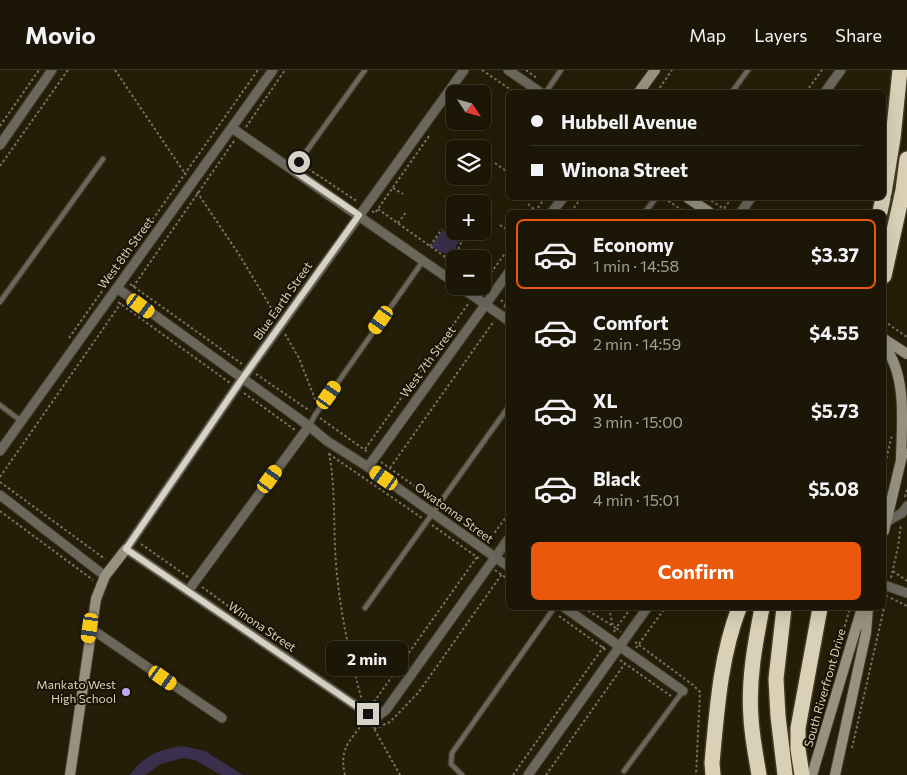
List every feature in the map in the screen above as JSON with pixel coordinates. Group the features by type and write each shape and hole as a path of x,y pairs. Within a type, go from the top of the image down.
{"highway":[{"path":"886,181 893,138 900,70"},
{"path":"886,267 903,190 907,159"},
{"path":"713,775 712,763 720,676 727,644 738,610"},
{"path":"759,775 751,718 751,682 755,644 762,610"},
{"path":"784,610 776,679 778,724 786,775"},
{"path":"802,775 798,749 798,728 820,610"}],"main road":[{"path":"640,90 655,70"},
{"path":"691,200 705,210"},
{"path":"886,340 907,354"},
{"path":"886,350 898,371 902,387 901,458"},
{"path":"886,522 907,434"},
{"path":"70,775 90,628 96,599 103,581 126,549"},
{"name":"South Riverfront Drive","path":"812,775 861,610"},
{"name":"South Riverfront Drive","path":"836,775 866,633 868,610"}],"street":[{"path":"0,145 52,70"},
{"name":"West 8th Street","path":"0,451 273,70"},
{"name":"Blue Earth Street","path":"126,549 242,379 464,70"},
{"path":"508,70 537,90"},
{"path":"826,90 840,70"},
{"path":"232,128 296,166 359,215 446,277"},
{"path":"554,210 562,200"},
{"name":"West 7th Street","path":"368,467 506,276"},
{"name":"Owatonna Street","path":"117,288 309,426 327,441 368,467 506,565"},
{"path":"471,295 506,319"},
{"path":"188,591 309,426"},
{"path":"0,495 103,581"},
{"path":"886,525 905,510"},
{"path":"368,714 378,716 386,710 506,542"},
{"name":"Winona Street","path":"126,549 368,714"},
{"path":"886,585 907,593"},
{"path":"568,610 682,691"},
{"path":"528,775 646,610"},
{"path":"90,628 222,718"}],"lane":[{"path":"296,166 365,70"},
{"path":"547,90 562,70"},
{"path":"733,90 748,70"},
{"path":"0,302 103,159"},
{"path":"309,426 423,261"},
{"path":"0,405 22,421"},
{"path":"365,608 506,410"},
{"path":"462,775 451,764 452,752 552,611"},
{"path":"624,771 682,691"}],"path":[{"path":"0,126 39,70"},
{"path":"0,166 68,70"},
{"path":"69,338 258,70"},
{"path":"253,131 245,126 285,70"},
{"path":"482,70 511,90"},
{"path":"658,90 672,70"},
{"path":"807,90 822,70"},
{"path":"296,166 365,206 375,214 432,131"},
{"path":"495,163 506,171"},
{"path":"393,188 403,194"},
{"path":"573,210 580,200"},
{"path":"667,200 682,210"},
{"path":"710,200 724,209 731,200"},
{"path":"528,204 533,210"},
{"path":"378,209 444,256"},
{"path":"398,223 406,211"},
{"path":"500,225 506,229"},
{"path":"430,246 442,229"},
{"path":"491,272 506,252"},
{"path":"365,450 474,297"},
{"path":"390,468 506,304"},
{"path":"886,322 907,337"},
{"path":"0,482 114,565"},
{"path":"886,600 886,585 893,571 905,510 907,489"},
{"path":"0,511 103,581"},
{"path":"345,775 343,750 370,709 489,540 501,549"},
{"path":"374,728 390,722 418,693 506,570"},
{"path":"893,571 907,581"},
{"path":"887,596 907,606"},
{"path":"587,610 615,628 700,692 696,775"},
{"path":"610,610 615,628"},
{"path":"513,775 629,610"},
{"path":"546,775 664,610"},
{"path":"811,741 849,610"},
{"path":"850,756 884,610"}],"shaded area":[{"path":"443,230 446,232 446,240 460,240 456,246 456,250 446,250 446,253 431,246"},
{"path":"183,746 205,751 243,775 221,775 195,760 183,758 161,764 145,775 130,775 135,768 153,754"}],"place":[{"name":"Mankato West High School","path":"126,692"}],"route":[{"path":"299,162 293,170 359,215 242,379 126,549 368,714"}]}
